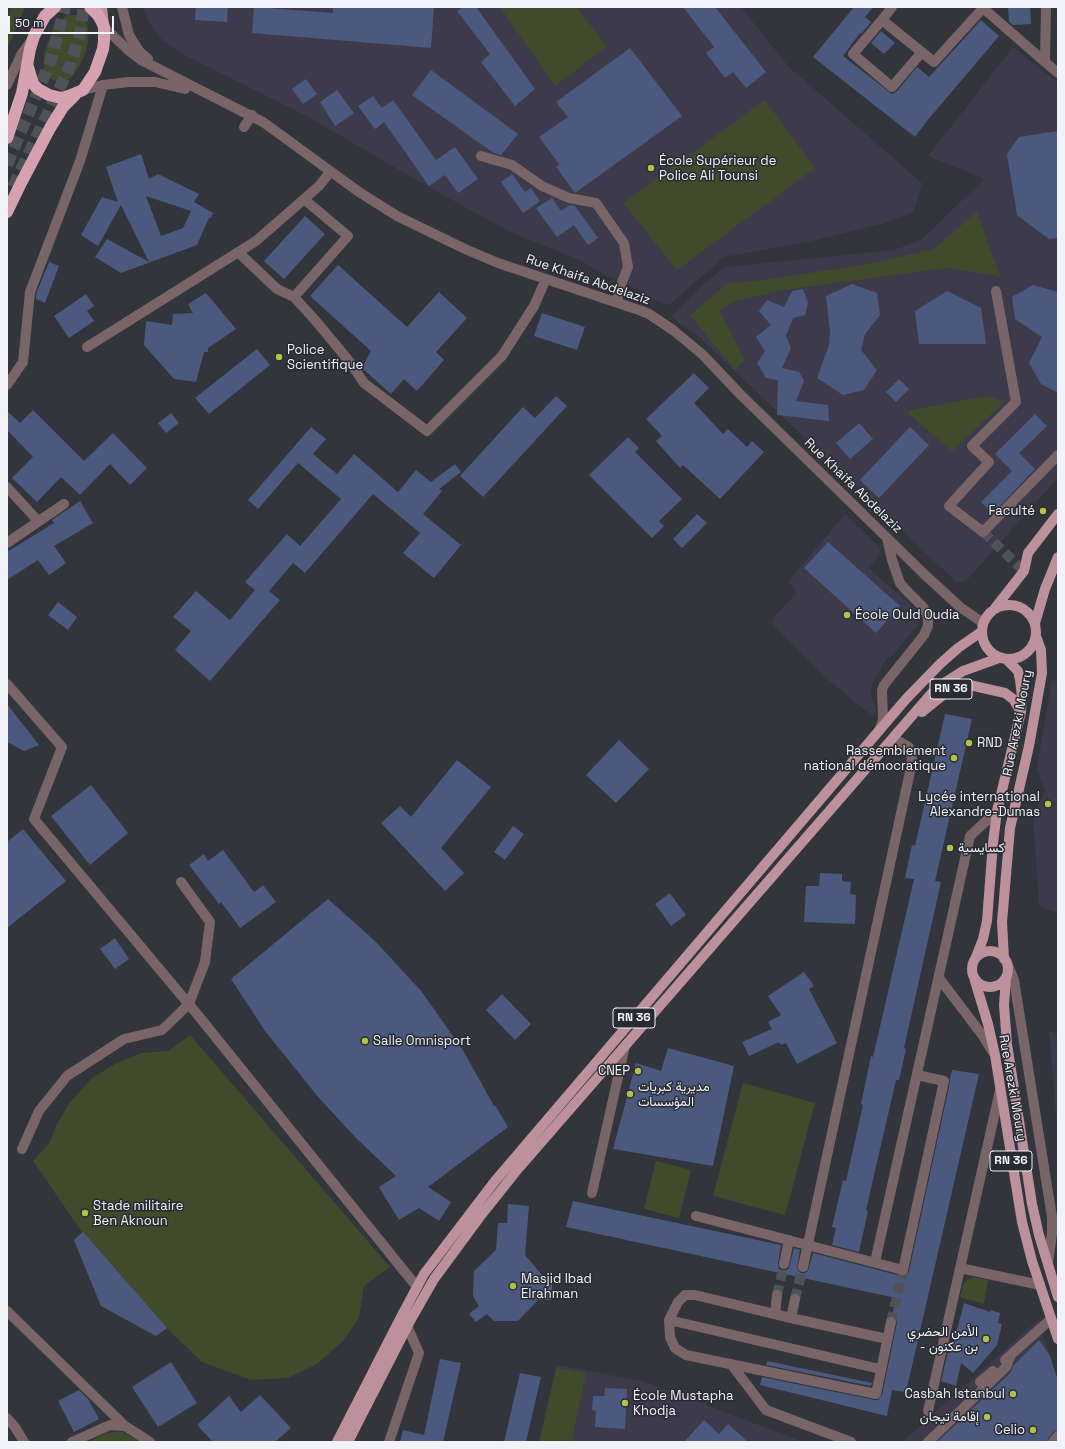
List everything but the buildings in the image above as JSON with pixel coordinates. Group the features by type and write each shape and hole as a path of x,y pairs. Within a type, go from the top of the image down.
{"highway":[{"path":"7,138 22,93 30,49 34,36 47,11 55,7"},
{"path":"7,212 21,183 63,107 69,100 83,90 92,77 100,58 104,41 104,24 90,7"},
{"path":"28,66 33,84 43,93 61,98 83,90"}],"main road":[{"path":"102,7 104,24"},
{"path":"104,24 108,7"},
{"path":"1058,514 1028,553 1024,572 995,608 988,614 982,627 983,643 990,652 1003,659 1020,657 1026,654 1034,643 1036,636 1035,623 1045,589 1058,557"},
{"path":"995,608 1007,604 1018,606 1028,613 1035,623"},
{"name":"RN 36","path":"338,1442 424,1274 495,1181 879,733 906,699 936,668 982,627"},
{"name":"Rue Arezki Moury","path":"1006,961 1002,922 1010,828 1029,746 1042,673 1042,655 1036,636"},
{"name":"RN 36","path":"348,1442 407,1326 434,1279 518,1168 917,710 941,685 963,671 1003,659"},
{"name":"Rue Arezki Moury","path":"976,957 983,939 987,921 997,811 1021,712 1022,697 1018,671 1003,659"},
{"name":"RN 36","path":"890,742 939,697 956,686 965,684 1005,693 1013,699 1021,712"},
{"path":"990,951 996,952 1006,961 1008,968 1006,978 997,986 991,988 980,985 975,981 971,972 971,966 976,957 980,954 990,951"},
{"name":"Rue Arezki Moury","path":"1006,978 1004,1005 1007,1048 1032,1204 1039,1235 1058,1297"},
{"name":"Rue Arezki Moury","path":"975,981 988,1024 995,1055 1022,1222 1040,1285 1058,1339"}],"street":[{"path":"122,7 129,35 139,51 148,59 190,85"},
{"path":"892,7 853,54 892,87 922,52"},
{"path":"1045,62 1046,7"},
{"path":"882,20 934,62 983,8 1058,73"},
{"path":"104,24 128,50 141,60 229,104"},
{"path":"8,82 24,50 34,36"},
{"path":"83,90 103,85 129,82 166,83 197,92 229,104"},
{"path":"7,385 23,362 30,292 80,161 103,85"},
{"name":"Rue Khaifa Abdelaziz","path":"229,104 252,115 275,130 330,172 380,206 423,229 498,263 617,302 654,318 673,330 702,354 740,394 887,538 982,627"},
{"path":"244,127 252,115"},
{"path":"481,156 512,165 542,186 569,198 596,203 624,243 628,268 619,290 617,302"},
{"path":"87,347 256,241 305,200 330,172"},
{"path":"294,297 348,236 305,200"},
{"path":"238,252 277,289 294,297 315,320 364,383 427,431 502,356 534,306 546,279"},
{"path":"996,291 1016,402 972,446 990,462 950,506 983,532 1058,455"},
{"path":"7,487 38,521"},
{"path":"7,543 64,504"},
{"path":"879,733 883,720 882,690 884,685 924,635 928,626 927,614 924,607 906,590 898,579 887,538"},
{"path":"7,684 62,747 34,819 189,1004 417,1287"},
{"path":"803,1267 912,758 909,747 905,744 897,741 890,742"},
{"path":"875,1262 970,836 997,811"},
{"path":"22,1149 39,1111 67,1076 124,1039 162,1030 189,1004 205,962 210,922 181,882"},
{"path":"1006,961 1014,980 1052,1217 1052,1233 1048,1264"},
{"path":"939,978 983,1036 995,1055"},
{"path":"592,1193 625,1046"},
{"path":"696,1216 903,1270 944,1081 917,1075"},
{"path":"928,1412 1000,1090"},
{"path":"784,1264 790,1240"},
{"path":"960,1268 1040,1285"},
{"path":"887,1339 696,1296 685,1295 678,1302 669,1320 670,1337 676,1348 686,1355 876,1394 891,1322"},
{"path":"774,1314 778,1295"},
{"path":"791,1318 795,1299"},
{"path":"7,1311 125,1426 150,1442"},
{"path":"980,1382 1051,1319"},
{"path":"669,1320 880,1369"},
{"path":"389,1442 419,1353 407,1326"},
{"path":"928,1442 1006,1367 1010,1356"},
{"path":"731,1364 766,1410 851,1442"},
{"path":"7,1418 16,1427 24,1442"},
{"path":"72,1442 110,1425 125,1426"},
{"path":"1053,1442 1058,1436"}],"shaded area":[{"name":"École Supérieur de Police Ali Tounsi","path":"142,7 741,7 789,67 922,183 914,212 882,224 807,242 724,257 669,305 658,301 624,282 607,276 579,260 510,232 425,185 303,114 186,56 163,41 149,23"},
{"path":"1013,47 1058,83 1058,478 967,580 956,582 699,337 671,317 701,286 725,267 894,250 921,240 984,179 928,156"},
{"name":"École Ould Oudia","path":"845,514 881,549 878,556 869,568 917,611 920,619 918,625 890,658 887,658 881,667 881,670 872,682 871,697 877,710 872,716 826,678 772,624 772,619 797,592 788,582"},
{"name":"Lycée international Alexandre-Dumas","path":"1052,680 1058,681 1058,913 1039,906 1033,816 1045,792 1037,767"},
{"path":"1049,1031 1058,1034 1058,1142"},
{"path":"1038,1320 1058,1381 1058,1442 902,1442"},
{"name":"École Mustapha Khodja","path":"557,1365 642,1381 804,1442 539,1442"}],"green space":[{"path":"11,7 25,7 7,50 7,22"},
{"path":"500,7 576,7 607,46 555,86"},
{"path":"68,15 76,15 81,17 87,24 89,33 87,48 82,61 73,76 67,80 55,81 49,78 45,73 44,53 53,29 59,21"},
{"path":"765,100 815,168 677,270 623,203"},
{"path":"977,212 1000,276 946,268 784,290 736,301 719,310 745,360 735,370 690,315 728,283 764,280 873,263 933,249"},
{"path":"988,396 1004,402 952,451 907,412 916,409"},
{"path":"190,1035 390,1267 364,1286 359,1318 343,1341 317,1364 288,1378 251,1380 202,1362 167,1328 156,1336 101,1306 74,1240 82,1232 33,1161 50,1142 57,1124 70,1102 92,1078 117,1063 141,1053 168,1051"},
{"path":"743,1083 815,1103 785,1215 713,1196"},
{"path":"656,1161 691,1170 679,1218 644,1209"},
{"path":"974,1277 988,1280 984,1304 960,1297 963,1285 968,1279"},
{"path":"557,1365 557,1368 586,1373 574,1431 571,1442 539,1442"},
{"path":"123,1432 140,1442 87,1442 106,1433"}],"tunnel":[{"path":"7,165 51,60 65,7"},
{"path":"13,187 69,68 79,37 84,7"},
{"path":"983,532 1024,571"},
{"path":"777,1295 784,1264"},
{"path":"795,1299 803,1267"},
{"path":"891,1322 903,1270"}],"place":[{"name":"École Supérieur de Police Ali Tounsi","path":"651,168"},
{"name":"Police Scientifique","path":"279,357"},
{"name":"Faculté","path":"1043,511"},
{"name":"École Ould Oudia","path":"847,615"},
{"name":"RND","path":"969,743"},
{"name":"Rassemblement national démocratique","path":"954,758"},
{"name":"Lycée international Alexandre-Dumas","path":"1048,804"},
{"name":"كسايسية","path":"950,848"},
{"name":"Salle Omnisport","path":"365,1041"},
{"name":"CNEP","path":"638,1071"},
{"name":"مديرية كبريات المؤسسات","path":"630,1094"},
{"name":"Stade militaire Ben Aknoun","path":"85,1213"},
{"name":"Masjid Ibad Elrahman","path":"513,1286"},
{"name":"الأمن الحضري - بن عكنون","path":"986,1339"},
{"name":"Casbah Istanbul","path":"1013,1394"},
{"name":"École Mustapha Khodja","path":"625,1403"},
{"name":"إقامة تيجان","path":"987,1417"},
{"name":"Celio","path":"1033,1430"}]}
